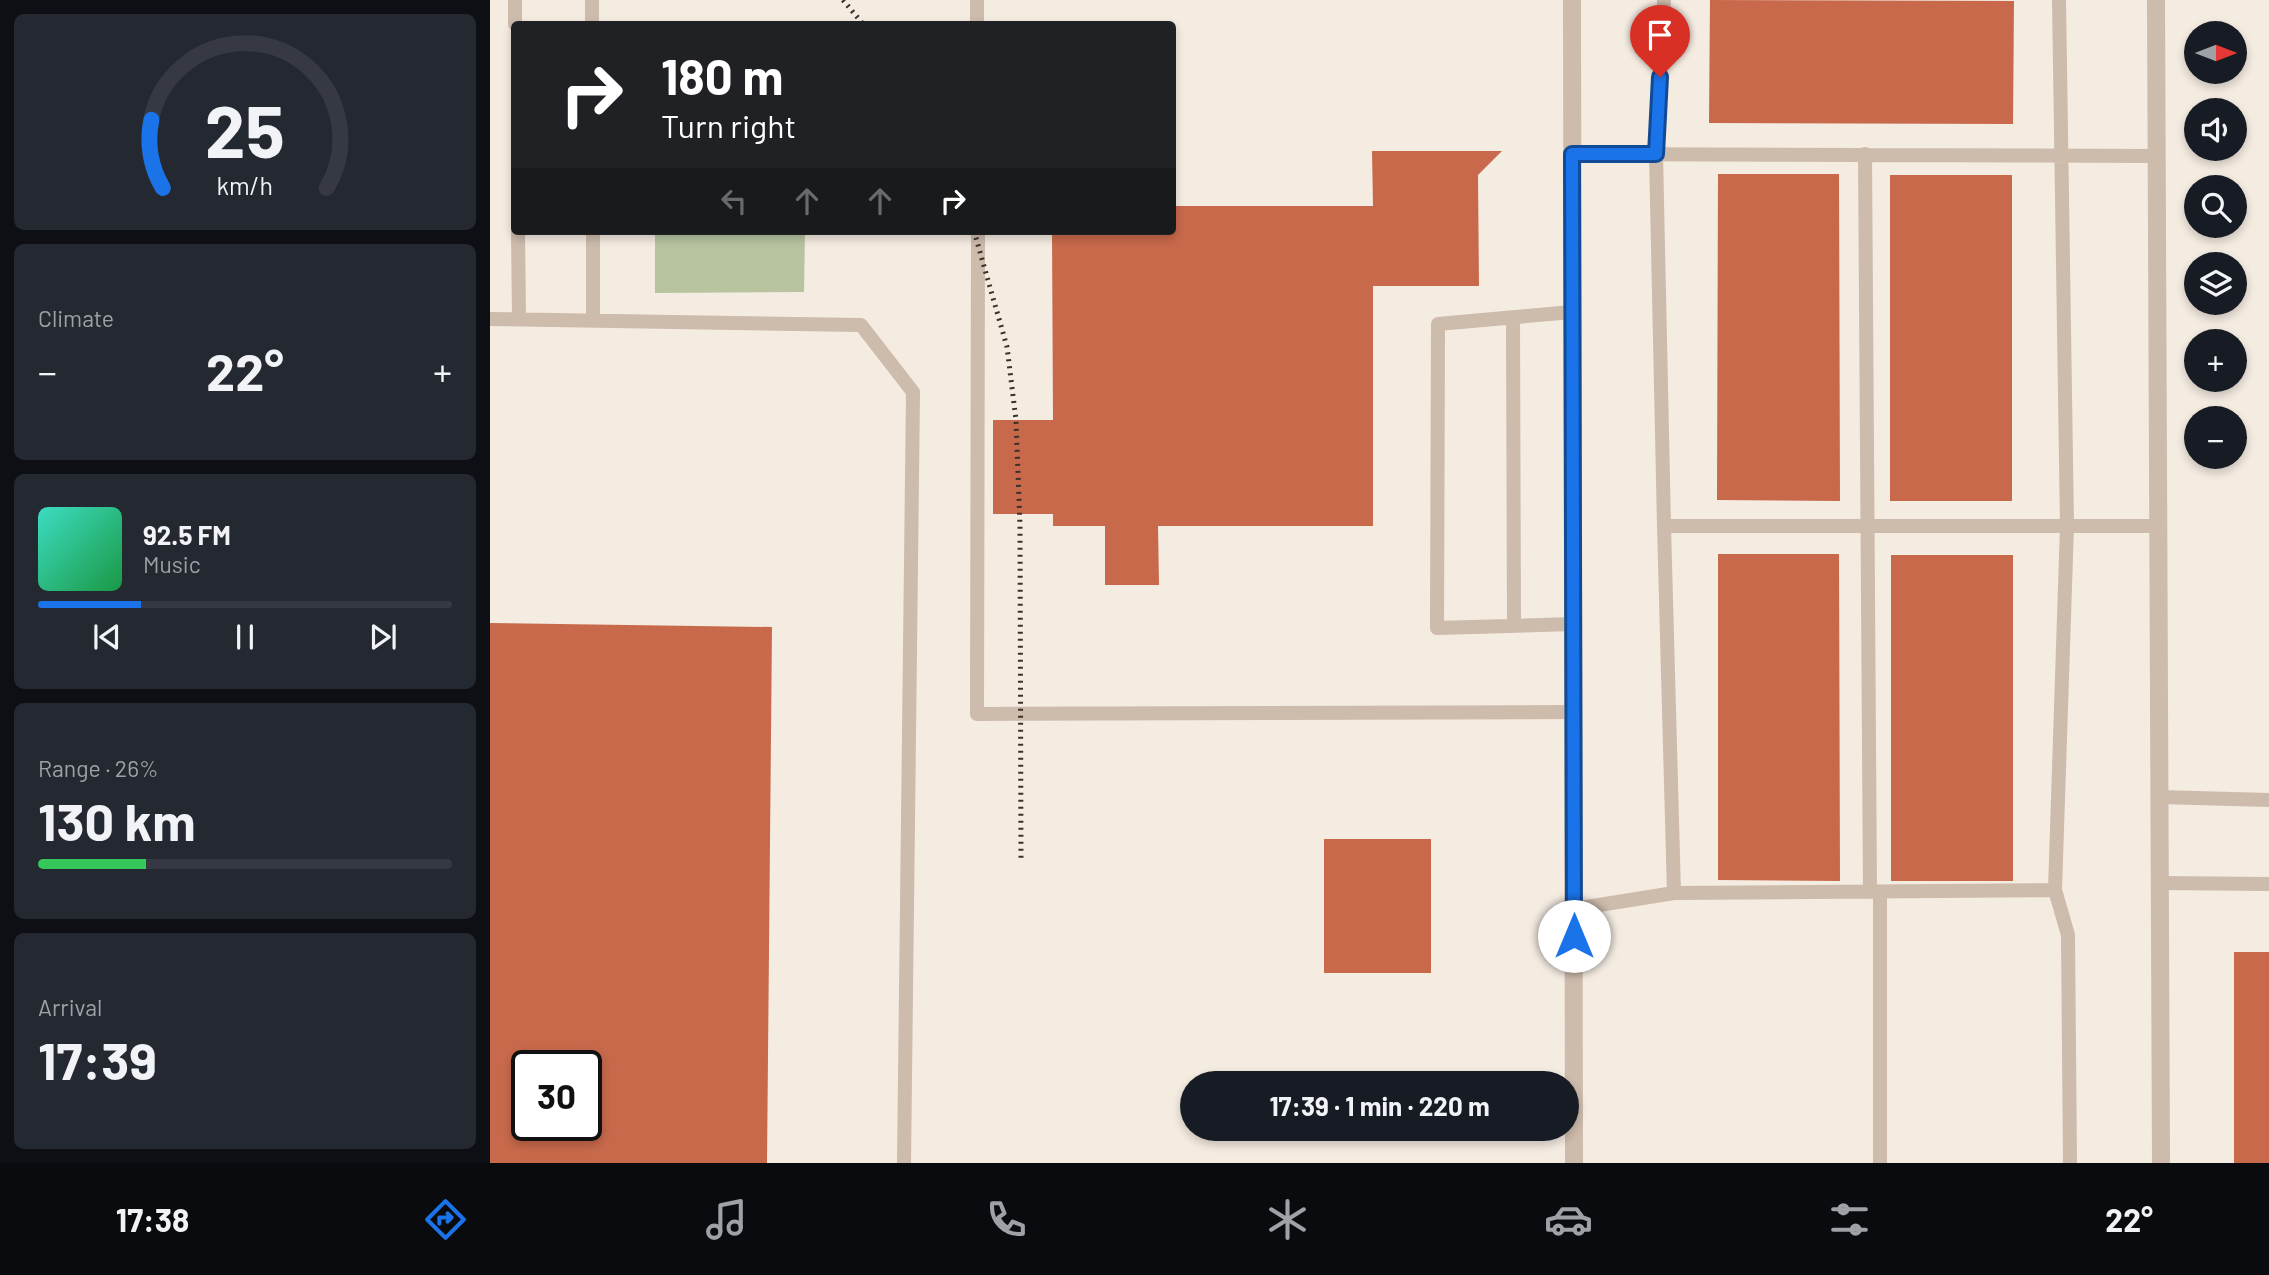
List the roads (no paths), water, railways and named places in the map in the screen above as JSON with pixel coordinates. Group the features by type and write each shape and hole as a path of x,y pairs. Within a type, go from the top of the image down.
{"street":[{"path":"1570,1071 1574,909 1572,0"},
{"path":"2156,0 2161,1163"},
{"path":"1573,1141 1574,1163"}],"lane":[{"path":"515,0 515,21"},
{"path":"592,0 592,21"},
{"path":"977,0 978,21"},
{"path":"1664,0 1656,154 1674,893"},
{"path":"2059,0 2059,155 2067,526 2055,890 2068,936 2070,1163"},
{"path":"1572,154 2157,156"},
{"path":"1865,154 1868,526 1880,1163"},
{"path":"518,235 519,319"},
{"path":"593,235 593,321"},
{"path":"978,235 977,714 1573,712"},
{"path":"1572,312 1438,324 1437,628 1573,624"},
{"path":"1513,317 1514,626"},
{"path":"490,319 861,325 913,392 904,1163"},
{"path":"1664,526 2158,526"},
{"path":"2159,797 2269,800"},
{"path":"2160,883 2269,884"},
{"path":"1574,909 1674,893 2055,890"}],"railway":[{"path":"843,0 860,21"},
{"path":"975,235 1007,347 1016,420 1020,525 1021,860"}]}
